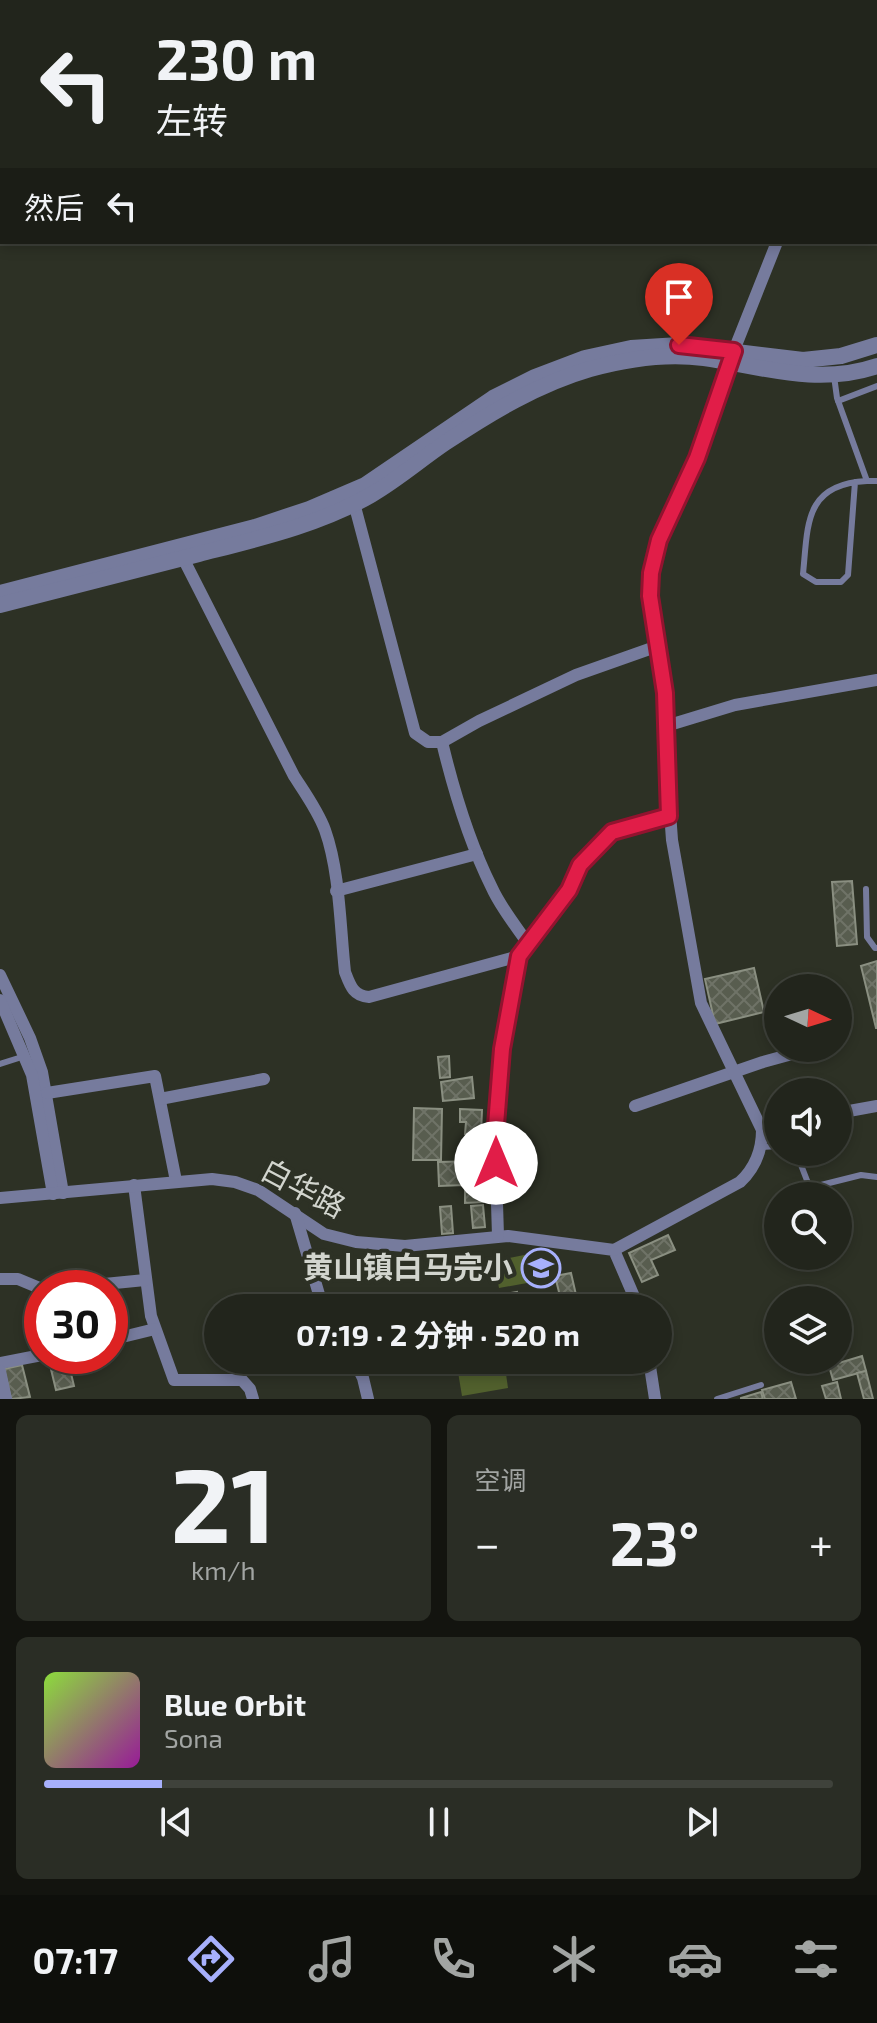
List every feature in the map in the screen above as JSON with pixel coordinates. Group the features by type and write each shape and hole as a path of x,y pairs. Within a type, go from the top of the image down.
{"street":[{"path":"633,1294 614,1250 740,1182 755,1162 761,1147 762,1130 701,1003 669,816 665,693 650,584 655,551 697,458 731,357 776,244"},
{"path":"0,605 284,530 354,503 371,495 499,408 561,380 611,364 656,357 803,360 841,356 877,345"},
{"path":"0,593 255,527 309,509 365,485 493,398 535,377 585,358 655,346 703,346 793,374 834,375 877,366"},
{"path":"354,503 415,733 428,742 442,742 576,675 658,646"},
{"path":"183,558 294,776 321,820 330,847 345,972 351,988 360,996 369,997 519,956"},
{"path":"666,726 735,705 877,680"},
{"path":"442,742 477,854 493,890 529,945"},
{"path":"498,1236 497,1094 519,956 569,890 580,865 612,832 669,816"},
{"path":"336,891 477,854"},
{"path":"0,975 36,1052 47,1093 58,1193"},
{"path":"0,1000 25,1056 58,1193"},
{"path":"635,1106 767,1062"},
{"path":"47,1093 155,1076 176,1181"},
{"path":"160,1099 264,1079"},
{"path":"852,1110 877,1106"},
{"name":"白华路","path":"0,1198 212,1179 235,1182 269,1196 324,1234 371,1245 405,1246 498,1236 614,1250"},
{"path":"134,1185 145,1280 155,1329 174,1380 242,1380 250,1389 253,1399"},
{"path":"295,1213 319,1294"},
{"path":"0,1279 24,1282"},
{"path":"128,1282 145,1280"},
{"path":"128,1336 155,1329"},
{"path":"0,1363 24,1358"},
{"path":"0,1371 6,1399"},
{"path":"361,1374 368,1399"},
{"path":"651,1374 655,1399"}],"lane":[{"path":"834,375 838,401 867,481"},
{"path":"838,401 877,386"},
{"path":"855,482 848,575 841,582 811,580 803,574 810,512 831,489 855,482 877,481"},
{"path":"866,889 867,937 877,948"},
{"path":"0,1064 25,1056"},
{"path":"801,1166 808,1183 813,1187 861,1175 877,1177"},
{"path":"717,1399 761,1385"}],"green space":[{"path":"544,1251 549,1279 499,1288 494,1261"},
{"path":"458,1374 506,1374 508,1388 462,1396"}],"building":[{"path":"852,881 857,944 837,946 832,882"},
{"path":"877,961 877,1028 876,1028 861,966"},
{"path":"754,968 764,1012 715,1024 705,979"},
{"path":"449,1056 450,1077 440,1078 438,1057"},
{"path":"472,1077 474,1098 443,1101 441,1082"},
{"path":"414,1108 442,1109 441,1160 413,1160"},
{"path":"460,1109 482,1110 481,1135 465,1134 466,1122 460,1122"},
{"path":"481,1161 483,1202 465,1203 465,1185 439,1186 438,1162"},
{"path":"483,1205 485,1227 473,1228 471,1206"},
{"path":"451,1206 453,1233 442,1234 440,1207"},
{"path":"668,1235 675,1250 651,1260 658,1275 642,1282 629,1253"},
{"path":"571,1273 576,1294 560,1294 555,1276"},
{"path":"862,1356 866,1371 833,1380 831,1374 852,1374 852,1359"},
{"path":"22,1365 30,1397 11,1399 4,1369"},
{"path":"866,1371 873,1399 864,1399 857,1373"},
{"path":"52,1374 71,1374 74,1386 56,1390"},
{"path":"791,1382 796,1399 765,1399 762,1390"},
{"path":"837,1382 841,1399 826,1399 822,1386"},
{"path":"761,1392 763,1399 741,1399 741,1398"}],"place":[{"name":"黄山镇白马完小","path":"541,1268"}],"route":[{"path":"496,1163 497,1094 519,956 569,890 580,865 612,832 669,816 665,693 650,596 652,561 697,458 734,351 679,345"}]}
